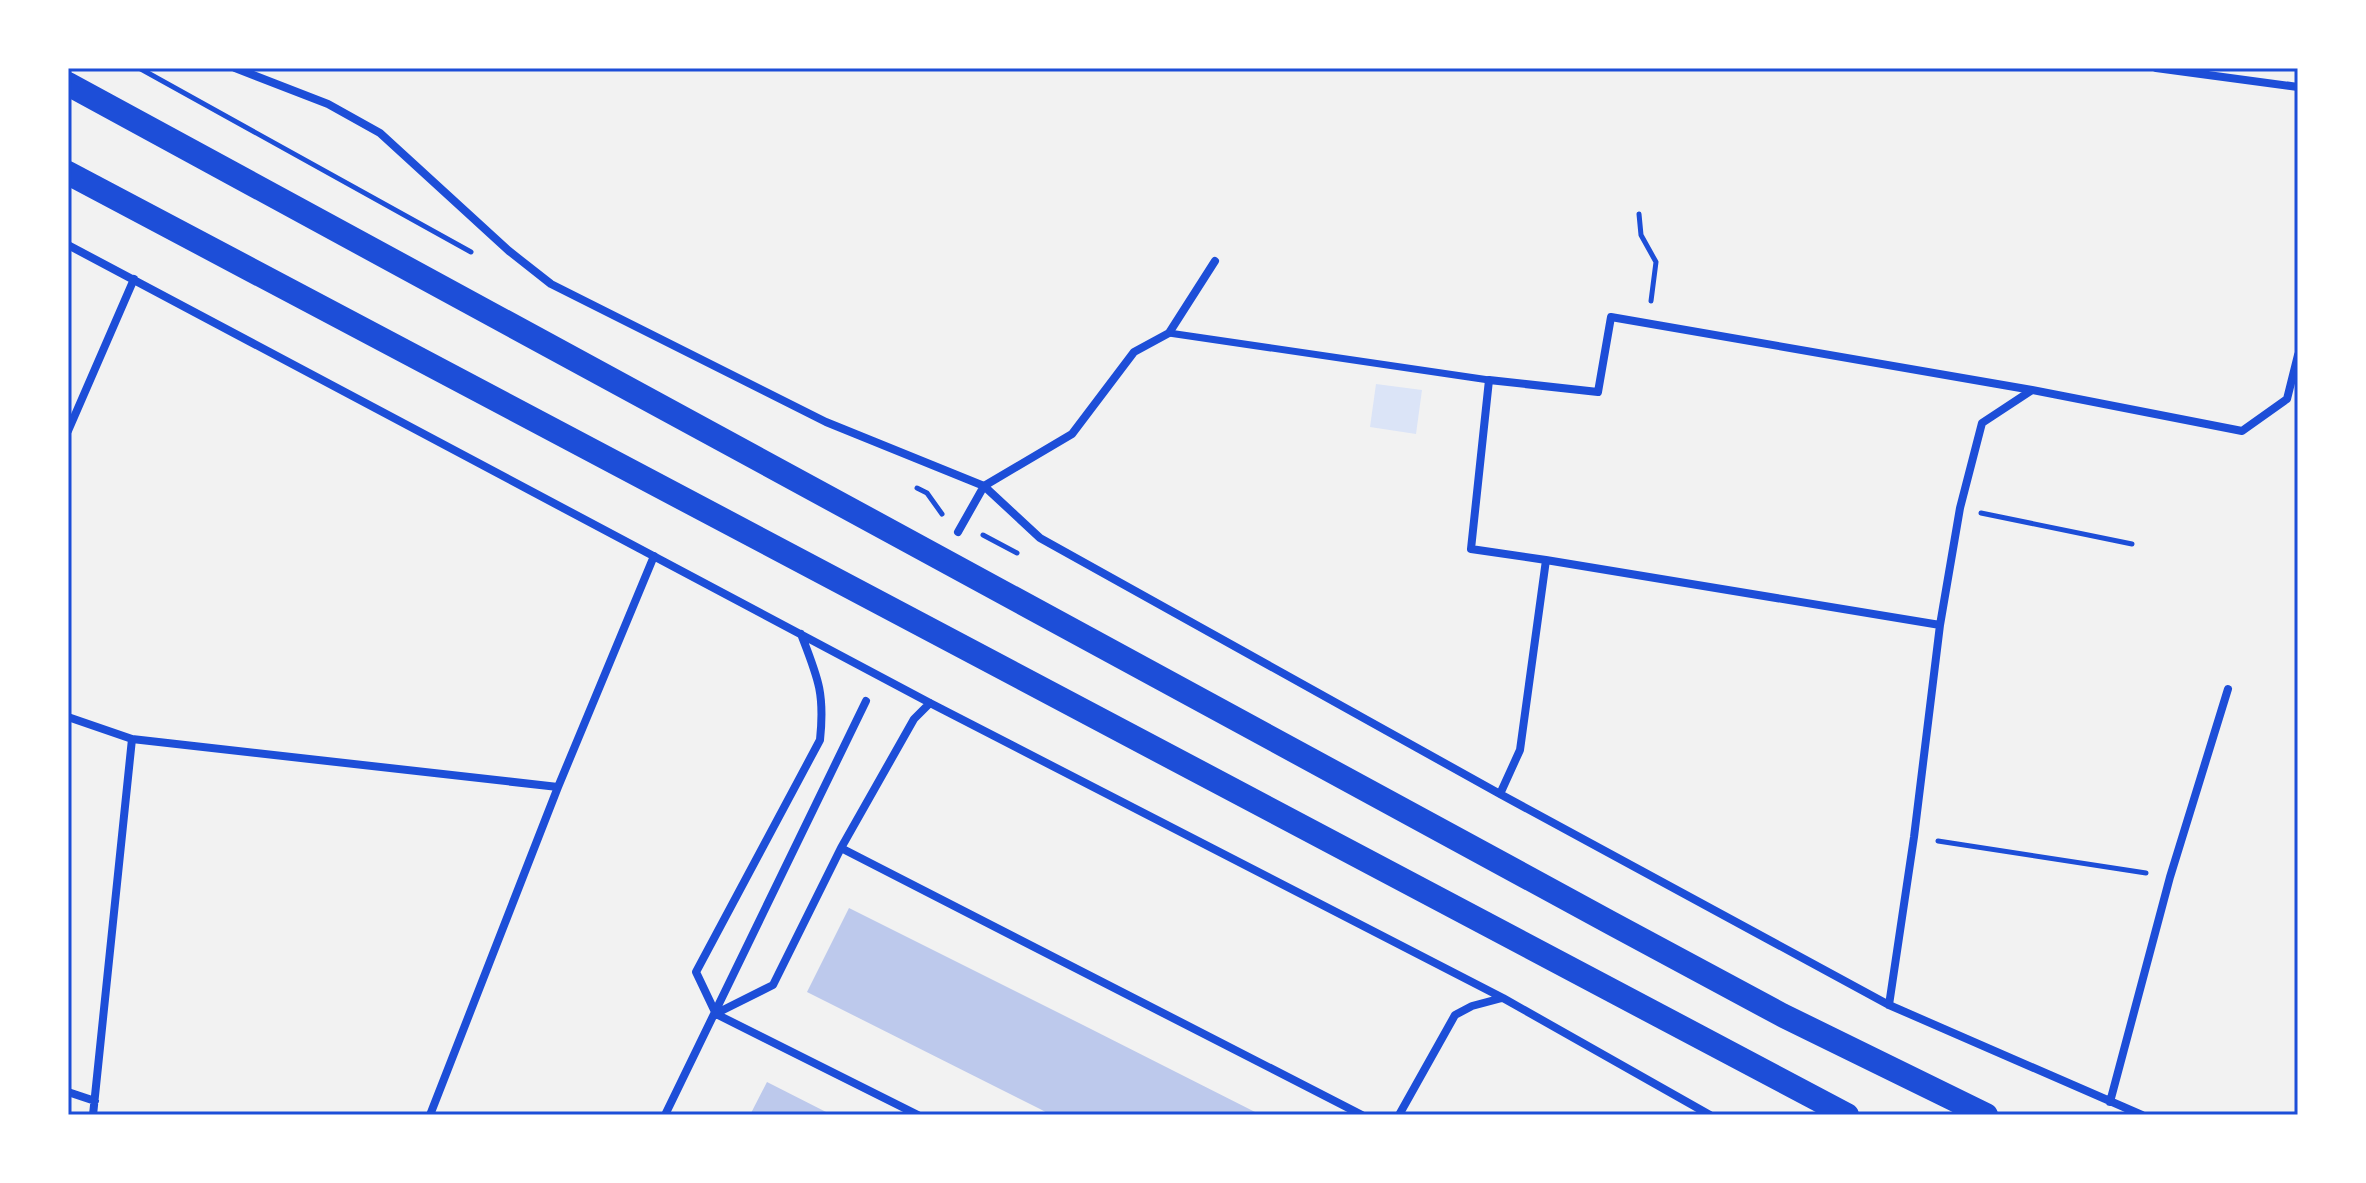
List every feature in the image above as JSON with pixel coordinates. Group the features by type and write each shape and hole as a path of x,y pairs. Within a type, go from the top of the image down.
{"highway":[{"path":"68,84 1596,916 1782,1015 1986,1115"},
{"path":"68,173 1847,1115"}],"street":[{"path":"235,68 328,104 380,133 509,251 551,284 826,422 984,486 1040,538 1500,794 1889,1005 2142,1115"},
{"path":"2156,68 2298,87"},
{"path":"68,245 930,703 1503,998 1710,1115"},
{"path":"958,532 984,486 1072,434 1134,352 1169,333 1215,261"},
{"path":"68,431 134,279"},
{"path":"1169,333 1489,380 1598,392 1611,317 2032,390 2242,431 2287,399 2298,355"},
{"path":"1489,380 1471,549 1940,625"},
{"path":"1889,1005 1914,837 1940,625 1960,508 1982,423 2032,390"},
{"path":"430,1115 558,787 654,556"},
{"path":"1500,794 1520,750 1546,560"},
{"path":"801,634 818,678 824,705 820,740 696,972 716,1014 918,1115"},
{"path":"2110,1102 2170,877 2228,689"},
{"path":"665,1115 866,701"},
{"path":"716,1014 773,985 841,848 914,719 930,703"},
{"path":"68,717 132,739 558,787"},
{"path":"93,1115 132,739"},
{"path":"841,848 1362,1115"},
{"path":"1399,1115 1455,1015 1472,1006 1503,998"},
{"path":"68,1092 95,1101"},
{"path":"1683,1115 1688,1104"}],"path":[{"path":"1639,214 1641,235 1656,262 1648,323"},
{"path":"1960,508 2132,544"},
{"path":"1914,837 2170,877"}],"shaded area":[{"path":"1376,384 1422,390 1416,434 1370,427"}],"building":[{"path":"849,908 1261,1115 1051,1115 807,992"},
{"path":"767,1082 832,1115 750,1115"}]}
